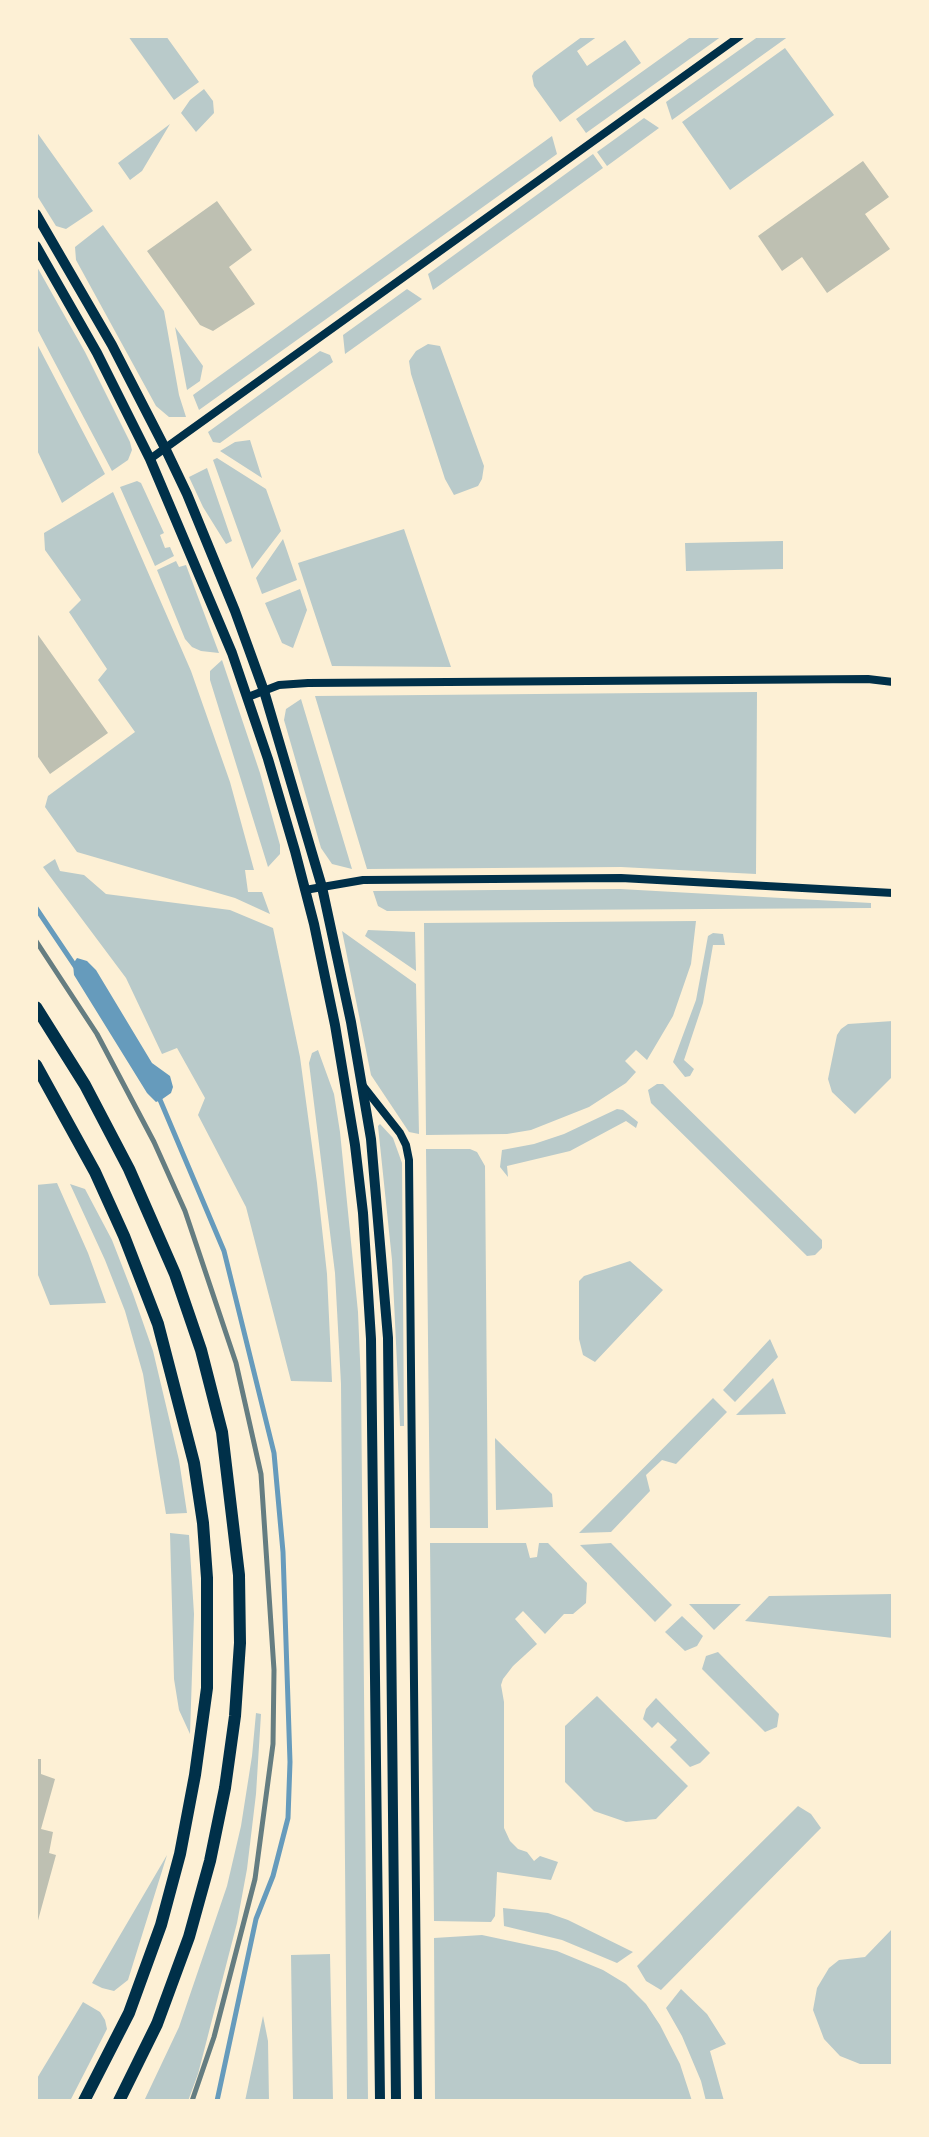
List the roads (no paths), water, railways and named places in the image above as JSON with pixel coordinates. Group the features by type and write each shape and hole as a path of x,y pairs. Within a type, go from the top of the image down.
{"main road":[{"path":"36,1007 85,1085 129,1169 175,1274 201,1350 222,1432 239,1575 240,1643 235,1716 210,1861 189,1937 157,2024 119,2101"},
{"path":"36,1065 95,1172 158,1324 194,1463 207,1578 207,1688 180,1854 161,1925 129,2013 84,2101"}],"street":[{"path":"150,459 740,36"},
{"path":"36,214 105,332 166,450 219,569 264,691 322,887 363,1086 379,1211 390,1401 396,2101"},
{"path":"36,246 97,353 150,459 248,697 305,890 346,1089 363,1213 374,1429 380,2101"},
{"path":"248,697 279,685 308,683 839,679 893,682"},
{"path":"305,890 363,880 621,878 893,893"},
{"path":"363,1086 400,1133 409,1160 418,2101"}],"water":[{"path":"77,958 87,961 96,970 152,1063 170,1076 171,1093 161,1100 156,1102 147,1093 74,975 73,964"}],"waterway":[{"path":"36,908 75,966"},
{"path":"158,1095 224,1251 274,1453 283,1552 290,1762 288,1818 273,1876 256,1919 217,2101"}],"railway":[{"path":"36,941 97,1034 154,1142 185,1211 236,1363 261,1474 274,1670 273,1744 255,1879 214,2037 192,2101"}]}
